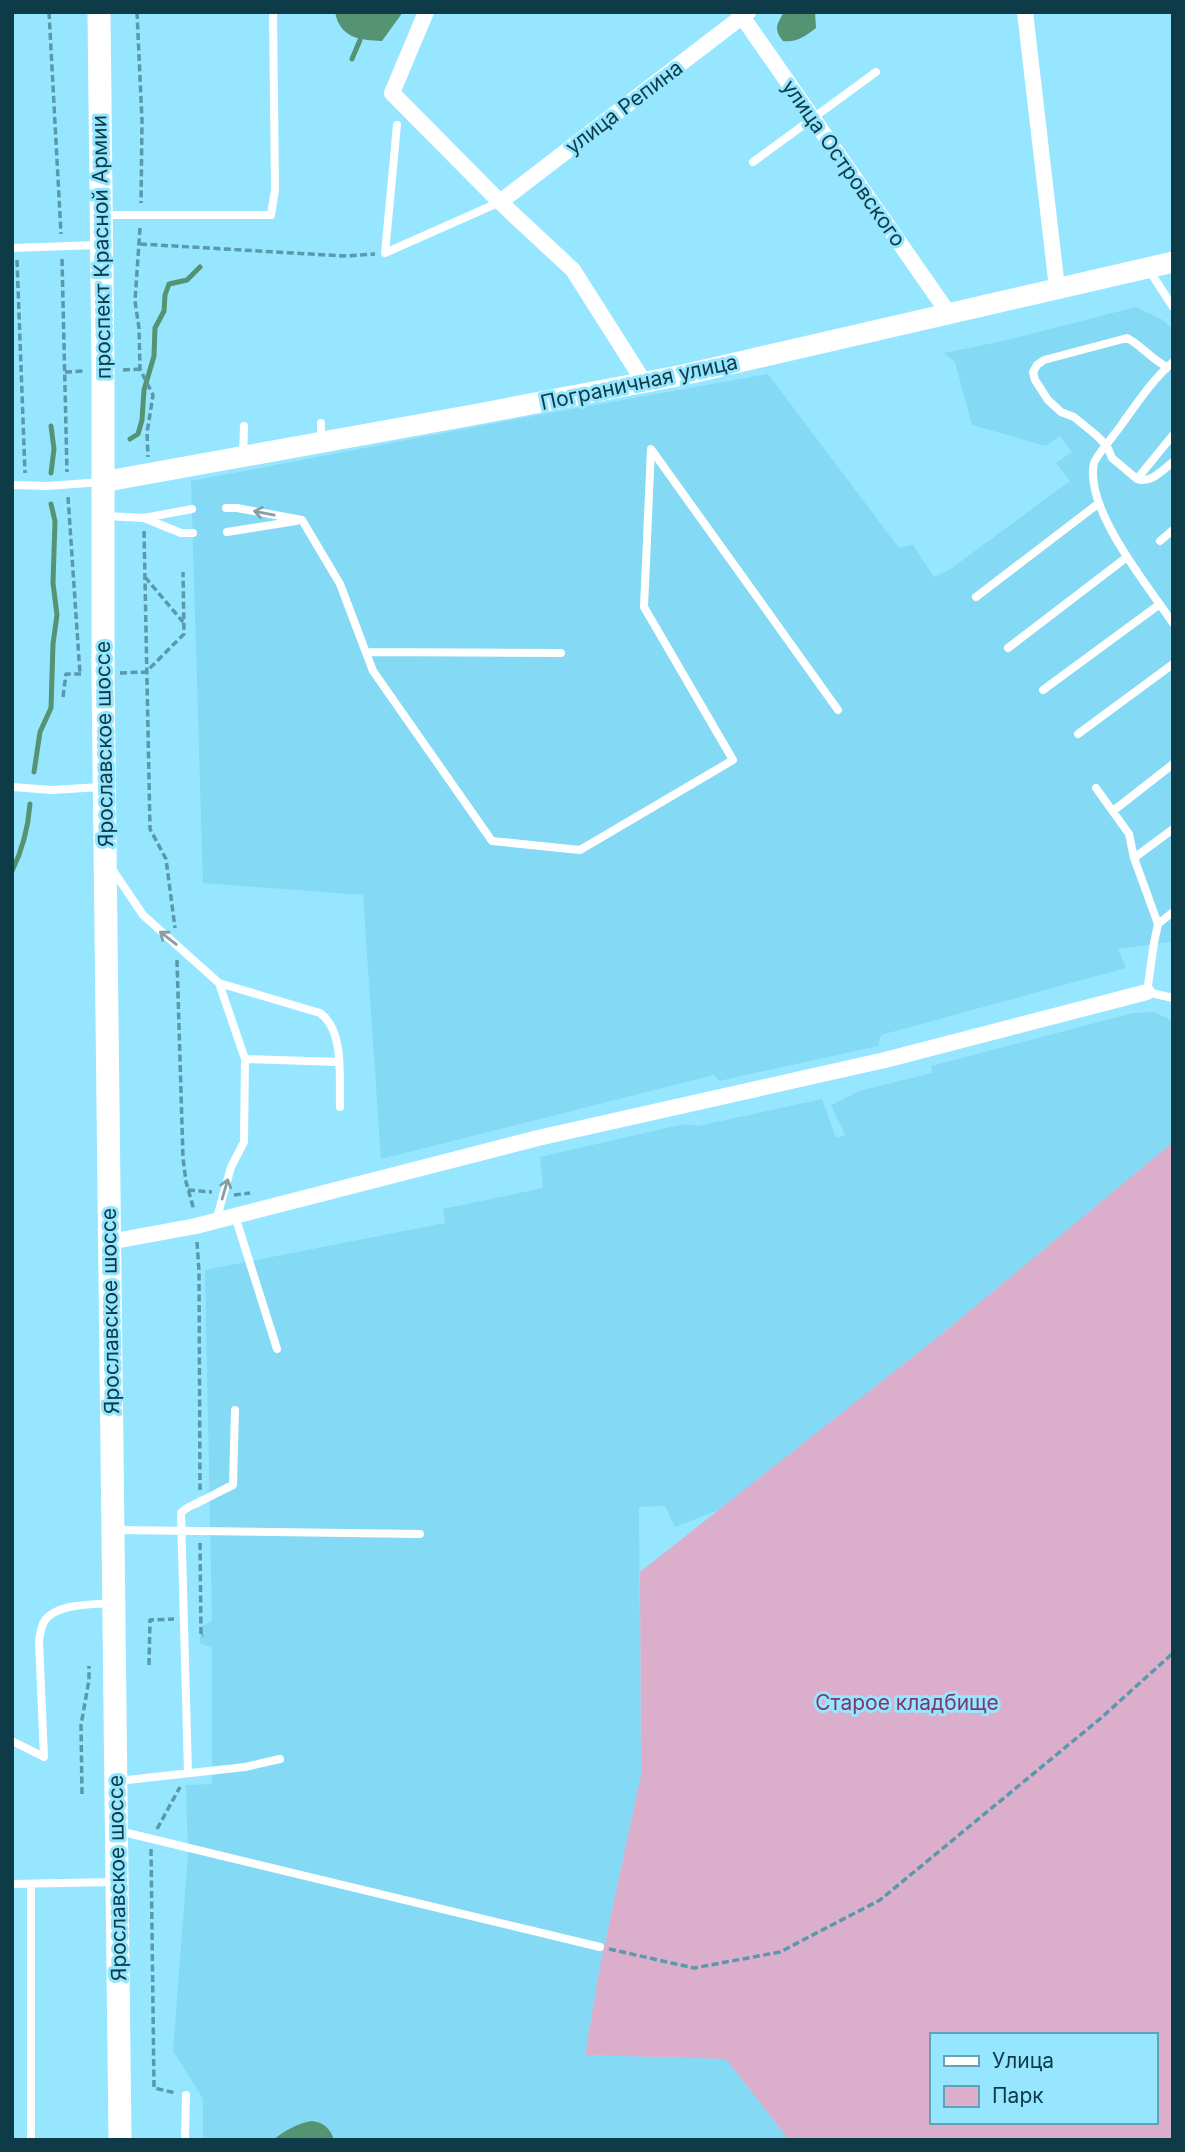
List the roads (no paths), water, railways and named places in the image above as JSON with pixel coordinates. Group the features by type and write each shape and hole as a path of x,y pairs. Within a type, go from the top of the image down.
{"main road":[{"name":"проспект Красной Армии","path":"99,12 102,482"},
{"name":"Ярославское шоссе","path":"102,482 103,516 92,674 104,786 120,2140"}],"street":[{"path":"426,12 392,93 500,202 573,270 644,382"},
{"path":"1025,12 1057,288"},
{"name":"улица Островского","path":"743,14 949,314"},
{"name":"улица Репина","path":"500,202 743,14"},
{"name":"Пограничная улица","path":"102,482 243,458 321,433 644,382 1173,262"},
{"path":"109,1242 196,1226 538,1138 885,1060 1147,992"}],"lane":[{"path":"101,215 271,215 275,190 274,12"},
{"path":"753,162 876,72"},
{"path":"397,125 385,253 500,202"},
{"path":"14,248 101,245"},
{"path":"1147,268 1173,307"},
{"path":"1173,462 1150,480 1137,480 1112,458 1107,446 1074,417 1061,412 1048,400 1035,380 1033,372 1037,365 1044,360 1127,338 1134,341 1153,360 1170,364 1107,446 1094,460 1094,475 1104,517 1127,557 1173,623"},
{"path":"243,458 244,426"},
{"path":"1137,480 1173,435"},
{"path":"226,508 302,520 340,584 373,671 492,841 580,850 733,760 644,607 652,449 838,710"},
{"path":"12,485 102,482"},
{"path":"976,597 1099,503"},
{"path":"103,516 144,518 192,509"},
{"path":"144,518 181,533 193,533"},
{"path":"227,532 302,520"},
{"path":"1160,541 1173,530"},
{"path":"1008,648 1127,557"},
{"path":"1043,690 1160,604"},
{"path":"366,652 561,653"},
{"path":"1078,734 1173,664"},
{"path":"1113,811 1173,764"},
{"path":"12,787 52,790 104,786"},
{"path":"1096,788 1129,834 1134,858 1158,924 1147,992 1173,998"},
{"path":"1134,858 1173,829"},
{"path":"105,858 143,915 219,983 320,1013 328,1019 336,1036 340,1107"},
{"path":"1158,924 1173,912"},
{"path":"216,1221 223,1193 244,1142 245,1059 219,983"},
{"path":"245,1059 338,1062"},
{"path":"235,1216 277,1349"},
{"path":"188,1773 181,1513 188,1505 200,1503 210,1495 233,1485 235,1410"},
{"path":"114,1530 420,1534"},
{"path":"12,1741 44,1757 39,1641 41,1627 46,1618 69,1608 114,1603"},
{"path":"116,1781 245,1767 280,1759"},
{"path":"116,1830 600,1947"},
{"path":"12,1884 117,1882"},
{"path":"31,1884 31,2140"},
{"path":"185,2140 186,2095"}],"waterway":[{"path":"352,59 360,40"},
{"path":"130,439 138,434 142,420 144,390 154,356 155,328 164,311 169,284 187,280 200,267"},
{"path":"51,426 54,449 51,473"},
{"path":"34,772 40,732 51,708 53,644 57,615 53,583 55,521 51,504"},
{"path":"12,871 24,839 30,804"}],"park label":[{"name":"Старое кладбище","path":"907,1702"}]}
